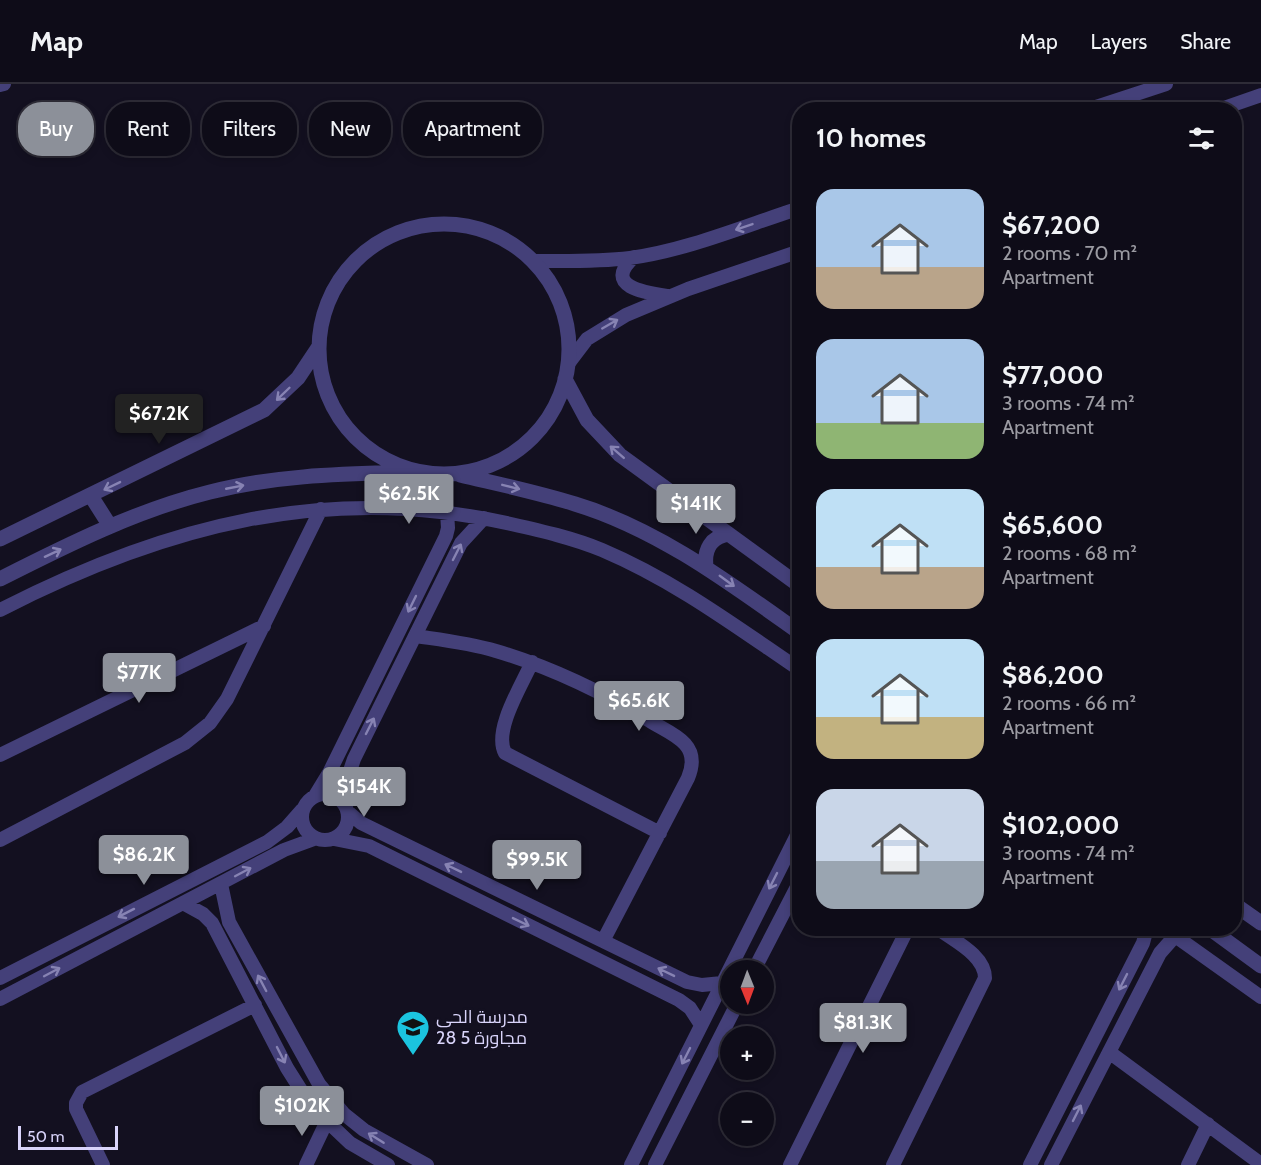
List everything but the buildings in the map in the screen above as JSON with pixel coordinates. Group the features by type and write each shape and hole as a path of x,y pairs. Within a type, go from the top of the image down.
{"street":[{"path":"0,85 4,84"},
{"path":"1111,102 1166,84"},
{"path":"1241,102 1261,95"},
{"path":"533,261 595,262 633,257 688,244 792,211"},
{"path":"419,471 403,467 372,451 346,428 328,398 319,365 318,348 323,314 333,290 348,268 373,245 405,230 439,224 473,227 505,240 533,261 559,301 568,332 567,372 578,406 602,439 620,455 792,580"},
{"path":"454,473 488,466 518,449 547,418 567,372 587,339 626,315 669,296 792,254"},
{"path":"633,257 623,271 627,285 642,292 669,296"},
{"path":"0,539 264,410 298,378 318,348"},
{"path":"0,579 110,526 199,495 266,481 322,475 419,471 454,473 577,504 644,534 706,566 792,627"},
{"path":"91,496 110,526"},
{"path":"0,610 114,557 185,533 252,517 321,509 384,508 447,512 551,533 601,550 678,587 792,665"},
{"path":"0,840 171,751 198,734 227,699 321,509"},
{"path":"1,976 267,842 287,827 315,796 329,773 446,536 447,512"},
{"path":"334,839 347,824 344,805 354,759 464,538 484,518"},
{"path":"706,566 704,555 707,548 722,535 728,534"},
{"path":"0,755 264,626"},
{"path":"415,636 454,641 532,662 630,709 684,743 692,760 692,769 603,941"},
{"path":"532,662 502,730 501,746 505,753 660,833"},
{"path":"315,796 328,794 344,805 361,823 687,982 702,985 720,983"},
{"path":"302,810 304,830 314,839"},
{"path":"0,999 284,849 314,839 334,839 369,846 678,1000 690,1008 701,1025"},
{"path":"734,960 792,845"},
{"path":"220,884 229,922 319,1084 344,1114 364,1130 428,1165"},
{"path":"759,960 792,896"},
{"path":"183,903 212,923 298,1088 326,1123 350,1143 388,1165"},
{"path":"1242,910 1261,923"},
{"path":"790,1165 904,936"},
{"path":"893,1165 985,978 985,971 979,959 948,936"},
{"path":"1030,1165 1145,936"},
{"path":"1051,1165 1168,936"},
{"path":"1176,936 1261,997"},
{"path":"1220,936 1261,966"},
{"path":"630,1165 720,987"},
{"path":"103,1165 76,1109 76,1103 82,1092 255,1005"},
{"path":"655,1165 732,1014"},
{"path":"1109,1052 1261,1164"},
{"path":"306,1165 326,1123"},
{"path":"1188,1165 1208,1124"}],"place":[{"name":"مدرسة الحى 28 مجاورة 5","path":"413,1056"}]}
